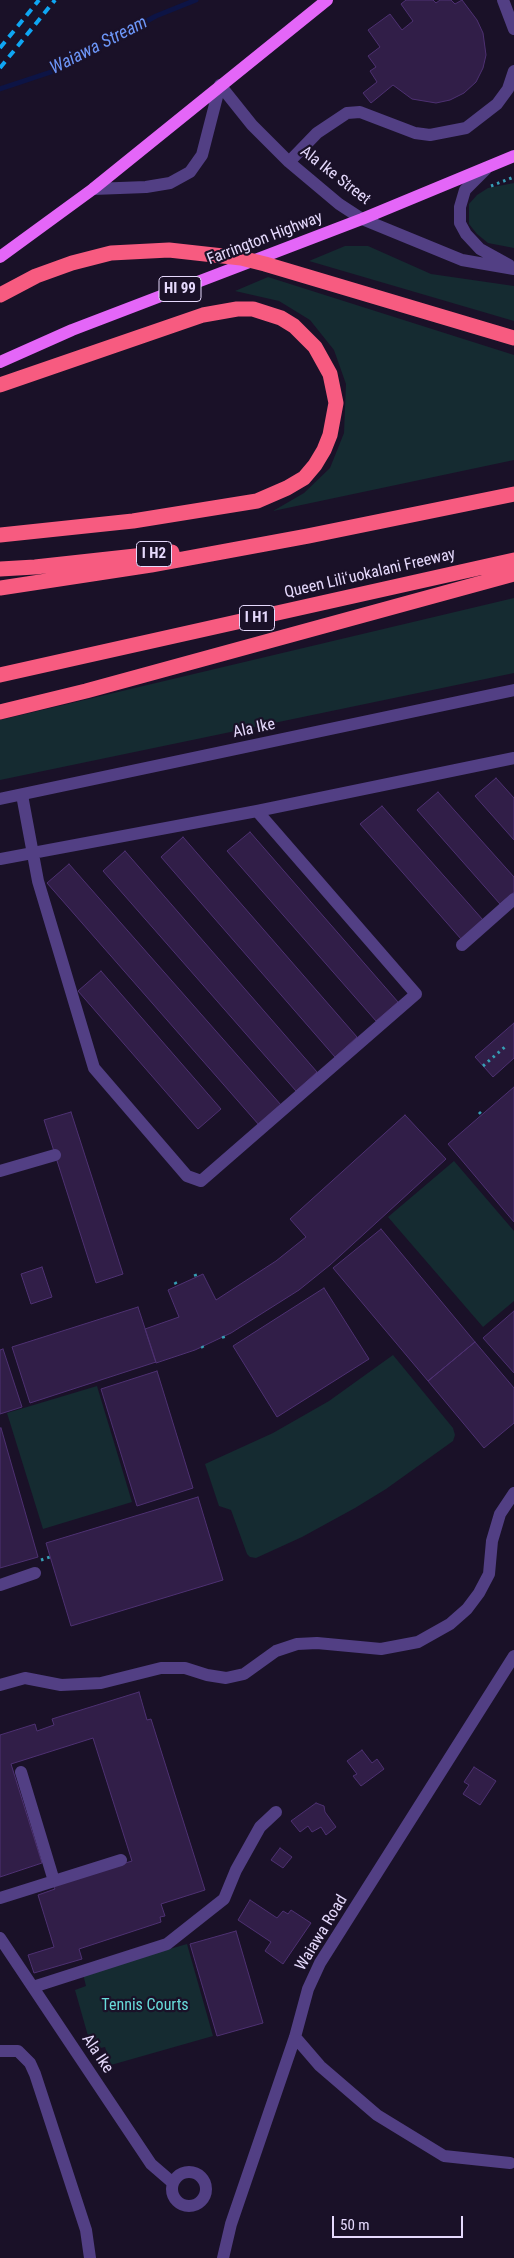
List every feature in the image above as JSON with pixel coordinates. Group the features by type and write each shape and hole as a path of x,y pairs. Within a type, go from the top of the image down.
{"highway":[{"path":"0,295 36,276 72,263 111,253 169,250 241,258 514,338"},
{"path":"0,385 203,315 236,309 253,309 281,318 294,326 316,347 330,374 336,403 330,435 315,465 304,478 287,488 256,501 133,520 0,535"},
{"path":"0,588 151,565 308,536 514,494"},
{"name":"I H2","path":"0,569 35,567 308,536"},
{"name":"Queen Liliʻuokalani Freeway","path":"0,675 514,560"},
{"path":"0,712 86,691 514,574"}],"main road":[{"path":"0,257 93,189 220,84 327,0"},
{"name":"Farrington Highway","path":"0,362 72,330 362,219 514,156"}],"street":[{"path":"504,0 514,29"},
{"path":"289,162 317,133 347,113 360,112 415,133 430,135 466,128 497,104 508,89 514,71"},
{"name":"Ala Ike Street","path":"220,84 252,125 289,162 339,204 362,219 462,260 514,268"},
{"path":"93,189 170,184 190,172 202,156 220,84"},
{"path":"486,169 465,190 460,208 460,223 466,234 480,249 514,268"},
{"name":"Ala Ike","path":"0,800 514,690"},
{"path":"0,859 257,811 514,758"},
{"path":"22,795 38,881 94,1068 187,1176 201,1181 416,994 257,811"},
{"path":"462,945 514,898"},
{"path":"0,1171 55,1155"},
{"path":"0,1685 25,1678 61,1685 102,1683 161,1668 185,1668 206,1676 226,1678 244,1674 276,1651 297,1644 317,1643 381,1649 418,1642 450,1624 467,1609 479,1593 489,1574 492,1541 500,1514 514,1493"},
{"path":"0,1585 35,1573"},
{"name":"Waiawa Road","path":"223,2258 231,2224 294,2037 308,1989 320,1964 514,1656"},
{"path":"21,1772 54,1881"},
{"path":"33,1987 167,1944 224,1899 236,1870 260,1827 276,1812"},
{"path":"0,1898 121,1860"},
{"name":"Ala Ike","path":"0,1938 151,2164 173,2183"},
{"path":"294,2037 320,2066 377,2115 444,2156 510,2163"},
{"path":"0,2051 18,2051 30,2063 35,2074 86,2230 90,2258"}],"path":[{"path":"485,188 514,177"},
{"path":"483,1066 506,1046"}],"green space":[{"path":"514,183 514,248 488,243 469,224 469,204 477,195 488,188"},
{"path":"345,246 368,246 431,274 514,286 514,321 309,261"},
{"path":"268,277 514,355 514,460 273,511 304,493 330,468 344,433 346,384 334,350 310,320 279,301 235,291"},
{"path":"514,598 514,673 0,780 0,720"},
{"path":"454,1161 514,1231 514,1301 483,1327 388,1217"},
{"path":"393,1355 453,1428 455,1435 453,1441 386,1489 355,1508 302,1537 256,1558 250,1557 247,1554 231,1510 219,1506 205,1464 273,1433 329,1401"},
{"path":"97,1386 132,1502 43,1529 7,1413"},
{"name":"Tennis Courts","path":"187,1944 213,2036 111,2065 105,2047 92,2050 75,1990 86,1986 83,1974"}],"building":[{"path":"406,0 433,0 436,3 440,0 451,0 455,4 462,0 477,20 483,33 486,55 483,68 476,82 464,93 450,100 436,103 412,99 393,85 371,103 363,93 377,82 370,71 376,67 368,56 380,47 368,30 390,14 402,30 413,21 401,4"},
{"path":"496,778 514,798 514,840 475,796"},
{"path":"438,792 514,877 514,892 500,904 417,810"},
{"path":"382,806 483,920 461,939 360,824"},
{"path":"250,832 398,1002 376,1021 227,851"},
{"path":"183,837 357,1037 335,1057 161,857"},
{"path":"125,851 317,1072 296,1091 103,871"},
{"path":"69,864 281,1105 259,1125 47,883"},
{"path":"101,971 221,1109 198,1129 78,991"},
{"path":"514,1023 514,1058 493,1077 475,1057"},
{"path":"514,1087 514,1222 448,1144"},
{"path":"71,1112 123,1274 96,1283 44,1120"},
{"path":"405,1115 446,1159 330,1265 299,1290 231,1333 195,1350 156,1363 145,1329 179,1317 168,1290 203,1274 216,1300 276,1261 306,1237 290,1219"},
{"path":"381,1229 475,1342 428,1381 333,1268"},
{"path":"42,1267 52,1297 31,1304 21,1274"},
{"path":"324,1288 369,1359 277,1417 233,1346"},
{"path":"138,1307 156,1362 30,1403 12,1347"},
{"path":"514,1311 514,1373 483,1338"},
{"path":"475,1342 514,1388 514,1423 484,1448 428,1381"},
{"path":"3,1349 22,1407 0,1414 0,1350"},
{"path":"157,1371 193,1488 137,1506 101,1389"},
{"path":"0,1428 38,1557 0,1568"},
{"path":"198,1497 223,1580 71,1626 46,1543"},
{"path":"139,1692 147,1720 151,1719 205,1890 161,1904 165,1916 160,1917 161,1922 79,1949 82,1959 34,1973 28,1955 54,1947 38,1895 55,1889 53,1885 132,1861 93,1738 11,1764 42,1863 0,1877 0,1735 35,1724 37,1731 54,1725 52,1719"},
{"path":"362,1750 372,1763 377,1759 384,1769 361,1786 353,1776 357,1774 347,1761"},
{"path":"474,1767 496,1781 480,1805 463,1794 469,1785 464,1782"},
{"path":"316,1803 324,1806 325,1812 336,1827 326,1835 321,1827 312,1832 308,1826 300,1832 291,1821"},
{"path":"280,1848 292,1857 283,1868 271,1860"},
{"path":"250,1900 277,1918 283,1911 288,1914 291,1910 311,1923 283,1964 265,1951 271,1942 238,1920"},
{"path":"236,1931 263,2023 217,2036 190,1944"}],"waterway":[{"name":"Waiawa Stream","path":"0,89 57,70 156,16 196,0"}],"railway":[{"path":"0,48 39,0"},
{"path":"0,68 55,0"}]}
